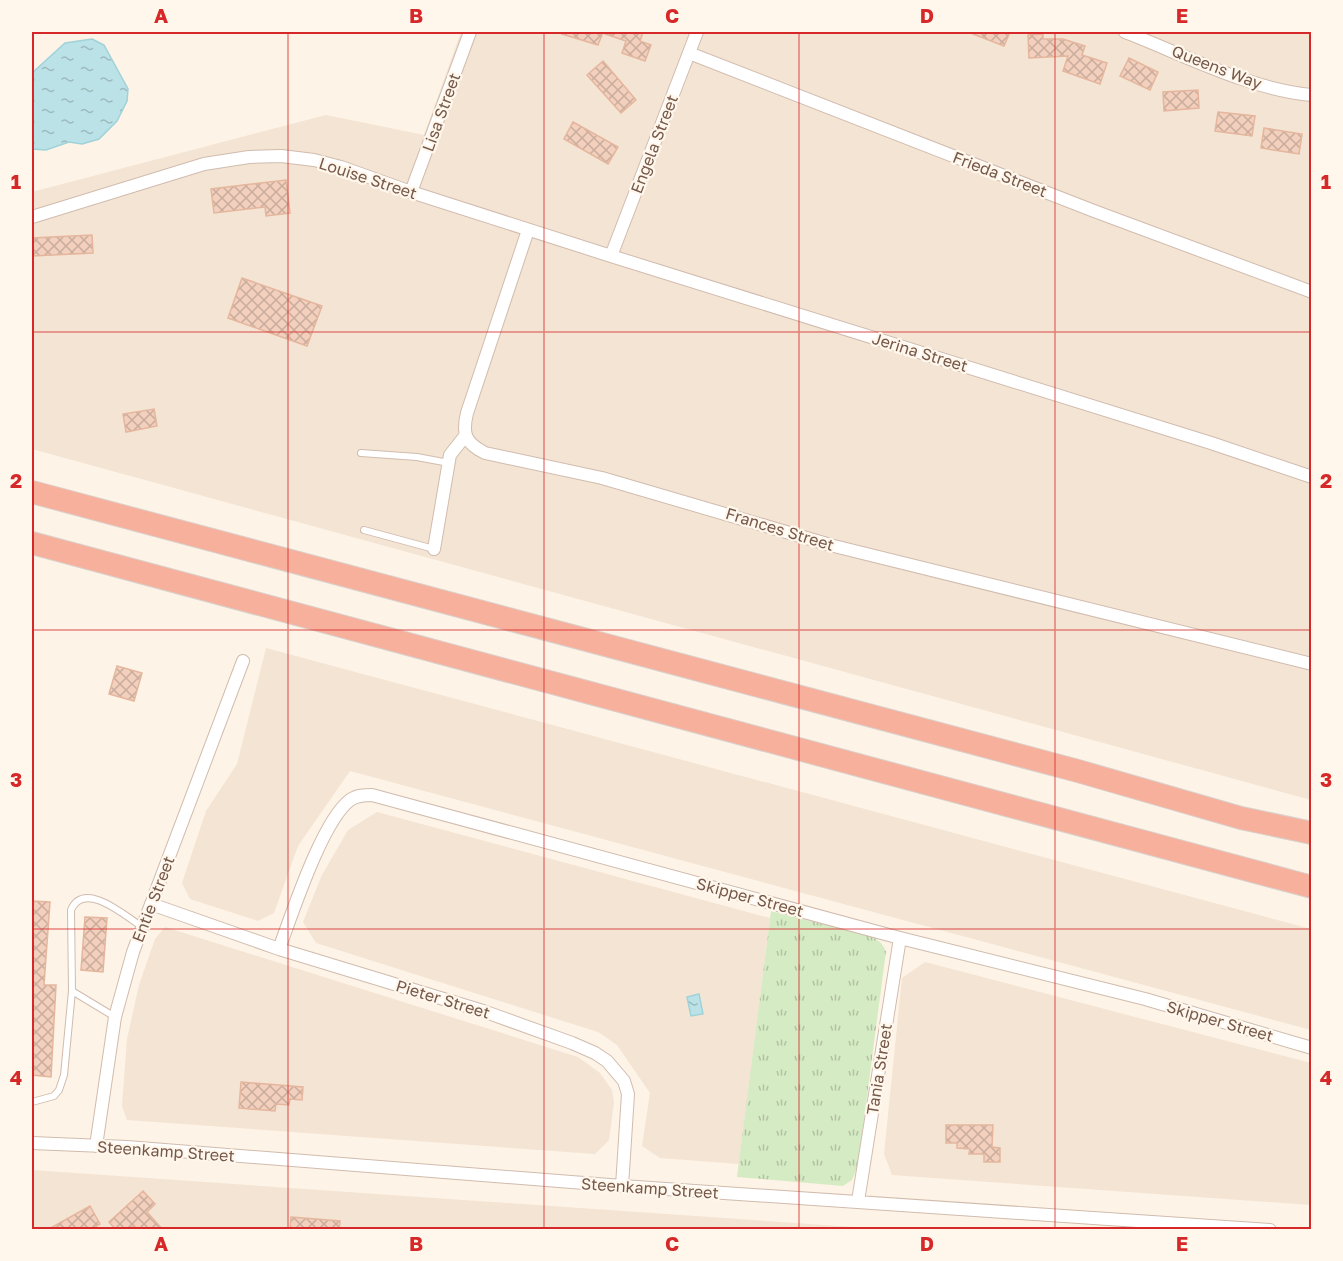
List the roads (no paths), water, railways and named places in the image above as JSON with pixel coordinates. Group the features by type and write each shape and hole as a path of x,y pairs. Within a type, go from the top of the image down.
{"highway":[{"path":"32,492 1078,771 1241,818 1311,833"},
{"path":"32,543 1311,887"}],"street":[{"name":"Lisa Street","path":"411,192 470,32"},
{"name":"Engela Street","path":"611,256 697,32"},
{"name":"Queens Way","path":"1125,32 1261,85 1311,95"},
{"name":"Frieda Street","path":"689,53 1311,292"},
{"name":"Louise Street","path":"32,217 204,164 249,157 281,156 314,160 341,167 528,230"},
{"name":"Jerina Street","path":"528,230 1211,443 1311,477"},
{"path":"434,549 452,451 465,436 464,426 467,413 528,230"},
{"name":"Frances Street","path":"465,436 473,447 485,453 602,478 844,548 1311,664"},
{"name":"Entie Street","path":"96,1146 114,1017 141,926 243,661"},
{"name":"Skipper Street","path":"279,949 315,855 333,822 351,799 372,795 900,938 1145,999 1311,1048"},
{"name":"Pieter Street","path":"151,904 279,949 483,1011 595,1053 616,1070 624,1081 628,1094 622,1186"},
{"name":"Tania Street","path":"858,1201 900,938"},
{"name":"Steenkamp Street","path":"32,1143 858,1201 1109,1224 1269,1230"}],"lane":[{"path":"361,453 417,457 449,463"},
{"path":"364,530 434,549"},
{"path":"32,1102 54,1096 62,1085 72,991 70,910 73,904 80,898 89,898 108,904 141,926"},
{"path":"72,991 114,1017"}],"water":[{"path":"92,39 104,45 128,89 127,101 117,121 99,139 82,144 69,142 46,150 32,149 32,73 65,43"},
{"path":"699,994 703,1014 691,1016 687,997"}]}
